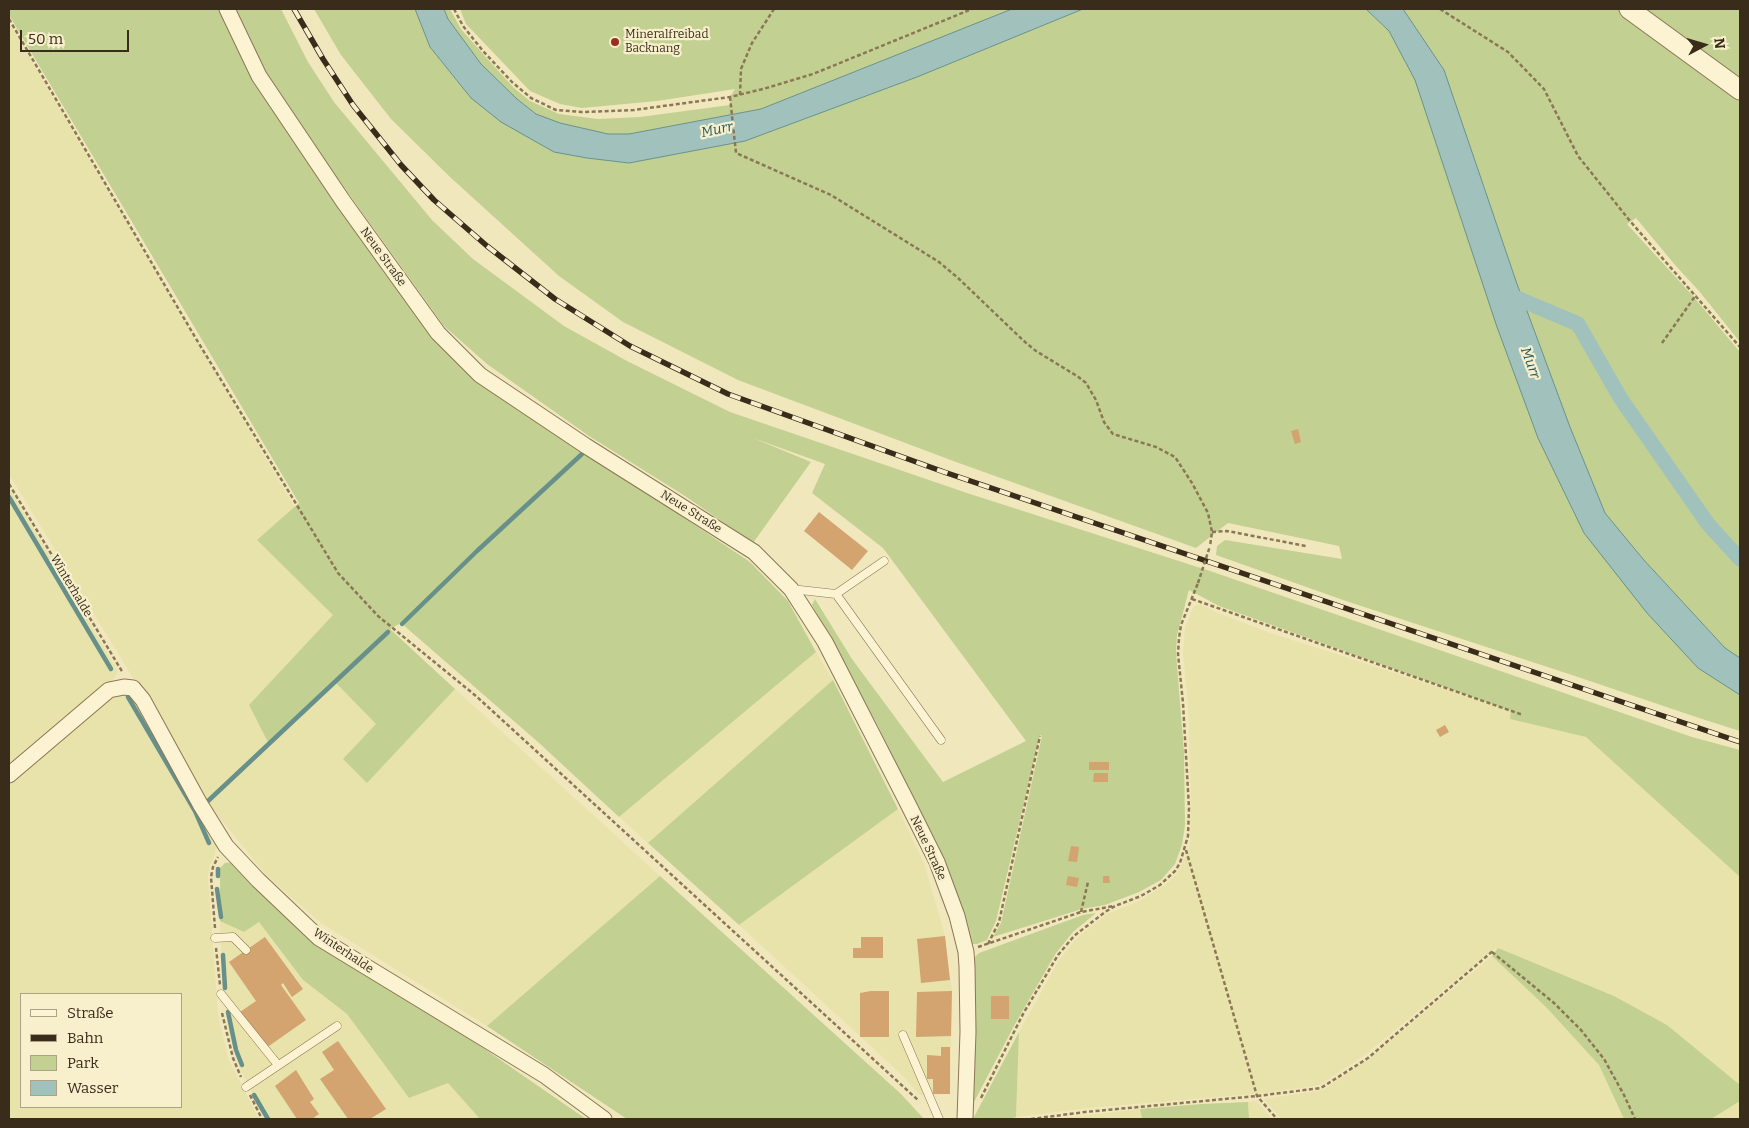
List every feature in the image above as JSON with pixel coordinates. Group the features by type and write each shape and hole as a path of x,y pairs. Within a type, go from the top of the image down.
{"street":[{"name":"Neue Straße","path":"228,9 259,76 343,201 445,340 480,375 586,446 754,552 791,589 825,642 937,862 958,916 966,952 968,1032 964,1119"},
{"path":"1629,9 1740,90"},
{"path":"9,775 109,690 124,687 133,688"},
{"name":"Winterhalde","path":"133,688 143,700 200,804 226,846 258,880 319,938 544,1075 604,1119"}],"lane":[{"path":"791,589 836,594 884,561"},
{"path":"836,594 941,740"},
{"path":"216,938 232,937 246,950"},
{"path":"221,994 278,1065"},
{"path":"246,1087 337,1026"},
{"path":"903,1034 939,1119"}],"path":[{"path":"454,9 463,26 483,51 512,82 531,98 556,110 582,112 634,110 740,95 813,74 972,9"},
{"path":"740,95 741,69 752,43 774,9"},
{"path":"1440,9 1508,52 1544,89 1578,156 1630,221 1740,347"},
{"path":"9,19 200,345 338,573 378,616 476,696 924,1106"},
{"path":"730,97 736,153 831,196 939,262 1031,347 1086,383 1096,400 1104,422 1113,434 1156,447 1175,457 1208,513 1212,532 1210,546 1181,625 1178,654 1183,702 1188,808 1188,836 1180,863 1175,871 1160,885 1141,896 1115,906 1089,922 1058,955 1023,1014 978,1103"},
{"path":"1662,343 1696,295"},
{"name":"Winterhalde","path":"9,484 133,688"},
{"path":"1212,532 1227,531 1306,546"},
{"path":"1192,599 1523,715"},
{"path":"988,944 999,922 1040,736"},
{"path":"1185,849 1257,1096 1277,1119"},
{"path":"1081,912 1088,882"},
{"path":"966,952 1081,912 1115,906"},
{"path":"1031,1119 1321,1088 1368,1058 1493,951 1554,1003 1581,1030 1604,1059 1635,1119"}],"shaded area":[{"path":"9,23 295,508 257,540 334,615 249,705 269,743 334,681 377,725 367,783 455,689 660,876 487,1026 321,923 267,876 206,801 143,687 133,678 9,474"},
{"path":"9,488 118,671 114,679 9,765"},
{"path":"1201,604 1218,613 1268,632 1512,711 1510,719 1586,737 1740,877 1740,1085 1667,1025 1614,996 1498,948 1491,951 1366,1054 1320,1085 1265,1093 1088,1108 1016,1117 1019,1032 1059,960 1077,938 1107,914 1137,902 1165,885 1176,875 1186,856 1190,844 1191,800 1188,704 1183,654 1185,627 1194,606"},
{"path":"816,652 833,680 648,843 619,817"},
{"path":"122,693 130,696 138,704 216,844 215,855 210,865 208,876 218,1015 228,1058 259,1119 9,1119 9,781 111,696"},
{"path":"898,809 924,863 945,936 952,992 950,1094 920,1095 900,1073 739,925"},
{"path":"220,921 244,932 259,922 303,980 347,1014 409,1098 448,1083 480,1119 265,1119 239,1067 229,1033 223,989"},
{"path":"1492,956 1546,1007 1599,1065 1624,1119 1281,1119 1264,1099 1323,1090 1369,1059"},
{"path":"1257,1101 1272,1119 1249,1119 1248,1102"},
{"path":"1740,1101 1740,1119 1711,1119"},
{"path":"1140,1109 1142,1119 1054,1119"}],"green space":[{"path":"9,9 222,9 435,338 586,452 750,562 788,601 816,652 619,817 538,742 401,623 390,629 455,689 367,783 343,759 376,724 334,681 269,744 249,705 333,615 257,540 299,503 9,15"},
{"path":"234,9 281,9 308,62 334,102 432,220 473,259 564,326 627,361 730,412 970,494 1210,571 1692,737 1740,750 1740,877 1586,737 1510,719 1511,711 1219,606 1189,590 1177,635 1176,653 1184,752 1185,825 1182,845 1175,864 1161,880 1139,892 1105,905 1082,909 993,937 1001,923 1042,736 1040,735 996,921 987,940 972,944 912,797 878,726 812,605 815,599 852,659 943,782 1026,741 883,548 812,493 825,464 753,438 811,462 753,543 685,496 589,436 487,364 444,326 264,76"},
{"path":"314,9 415,9 430,47 471,98 554,152 629,163 745,141 917,77 1083,9 1366,9 1389,31 1415,80 1497,327 1538,438 1584,533 1698,668 1740,695 1740,731 1346,601 1216,555 1217,546 1225,540 1342,559 1339,546 1228,523 1196,548 956,462 738,380 623,322 559,276 450,177 391,119 341,55"},
{"path":"444,9 450,9 461,29 514,88 530,101 559,114 598,119 640,117 730,105 730,97 735,89 657,101 582,108 560,104 530,91 466,24 460,9 1012,9 761,109 629,134 608,134 560,123 536,114 517,99 481,64 448,19"},
{"path":"1403,9 1740,9 1740,342 1636,218 1627,224 1692,295 1740,352 1740,658 1725,648 1643,559 1605,513 1570,427 1517,284 1444,70"},
{"path":"833,680 898,809 739,925 648,843"},
{"path":"236,862 323,948 473,1041 586,1119 480,1119 448,1083 409,1098 347,1014 303,980 259,922 244,932 220,921 220,868 225,863"},
{"path":"660,876 901,1094 924,1119 627,1119 487,1026"},
{"path":"1096,913 1073,932 1056,953 1015,1024 974,1102 972,1099 973,962 975,957 979,953 1083,915"},
{"path":"1498,948 1614,996 1667,1025 1740,1085 1740,1101 1711,1119 1624,1119 1599,1065 1546,1007 1492,956"},
{"path":"1019,1032 1016,1117 1010,1119 973,1119"},
{"path":"1248,1102 1249,1119 1142,1119 1140,1109 1202,1104"}],"water":[{"name":"Murr","path":"415,9 444,9 448,19 481,64 517,99 536,114 560,123 608,134 629,134 761,109 1012,9 1083,9 917,77 745,141 629,163 554,152 501,122 471,98 430,47"},
{"name":"Murr","path":"1366,9 1403,9 1444,70 1517,284 1570,427 1605,513 1643,559 1725,648 1740,658 1740,695 1698,668 1647,613 1584,533 1538,438 1497,327 1415,80 1389,31"}],"building":[{"path":"1298,429 1301,442 1295,444 1291,431"},
{"path":"819,512 868,551 852,570 804,531"},
{"path":"1445,725 1449,732 1440,737 1436,730"},
{"path":"1089,762 1109,762 1109,770 1089,770"},
{"path":"1094,773 1108,773 1108,782 1093,782"},
{"path":"1071,846 1079,847 1077,862 1068,861"},
{"path":"1068,876 1079,878 1077,887 1066,885"},
{"path":"1103,876 1109,876 1110,883 1103,883"},
{"path":"945,936 950,980 921,983 917,939"},
{"path":"265,937 303,989 292,997 283,983 281,985 306,1020 266,1048 240,1012 256,1001 229,962"},
{"path":"861,937 883,937 883,958 853,958 853,948 861,948"},
{"path":"889,991 889,1037 860,1037 860,993"},
{"path":"952,991 951,1036 916,1037 917,992"},
{"path":"991,996 1009,996 1009,1019 991,1019"},
{"path":"338,1041 386,1109 370,1119 348,1119 320,1079 334,1070 322,1052"},
{"path":"941,1047 950,1047 950,1094 933,1094 933,1079 927,1079 927,1055 941,1056"},
{"path":"296,1070 314,1099 310,1102 319,1114 312,1119 297,1119 275,1086"}],"waterway":[{"path":"1505,293 1578,324 1621,399 1708,524 1740,559"},
{"path":"402,624 477,551 582,454"},
{"path":"9,497 111,669"},
{"path":"208,801 388,632"},
{"path":"128,697 195,811 209,843"},
{"path":"218,869 218,876"},
{"path":"217,889 221,917"},
{"path":"223,955 225,988"},
{"path":"228,1012 236,1050 242,1065"},
{"path":"254,1095 268,1119"}],"railway":[{"path":"294,9 353,105 401,165 434,200 487,246 555,299 630,346 728,394 944,472 1740,742"}],"place":[{"name":"Mineralfreibad Backnang","path":"615,42"}]}
